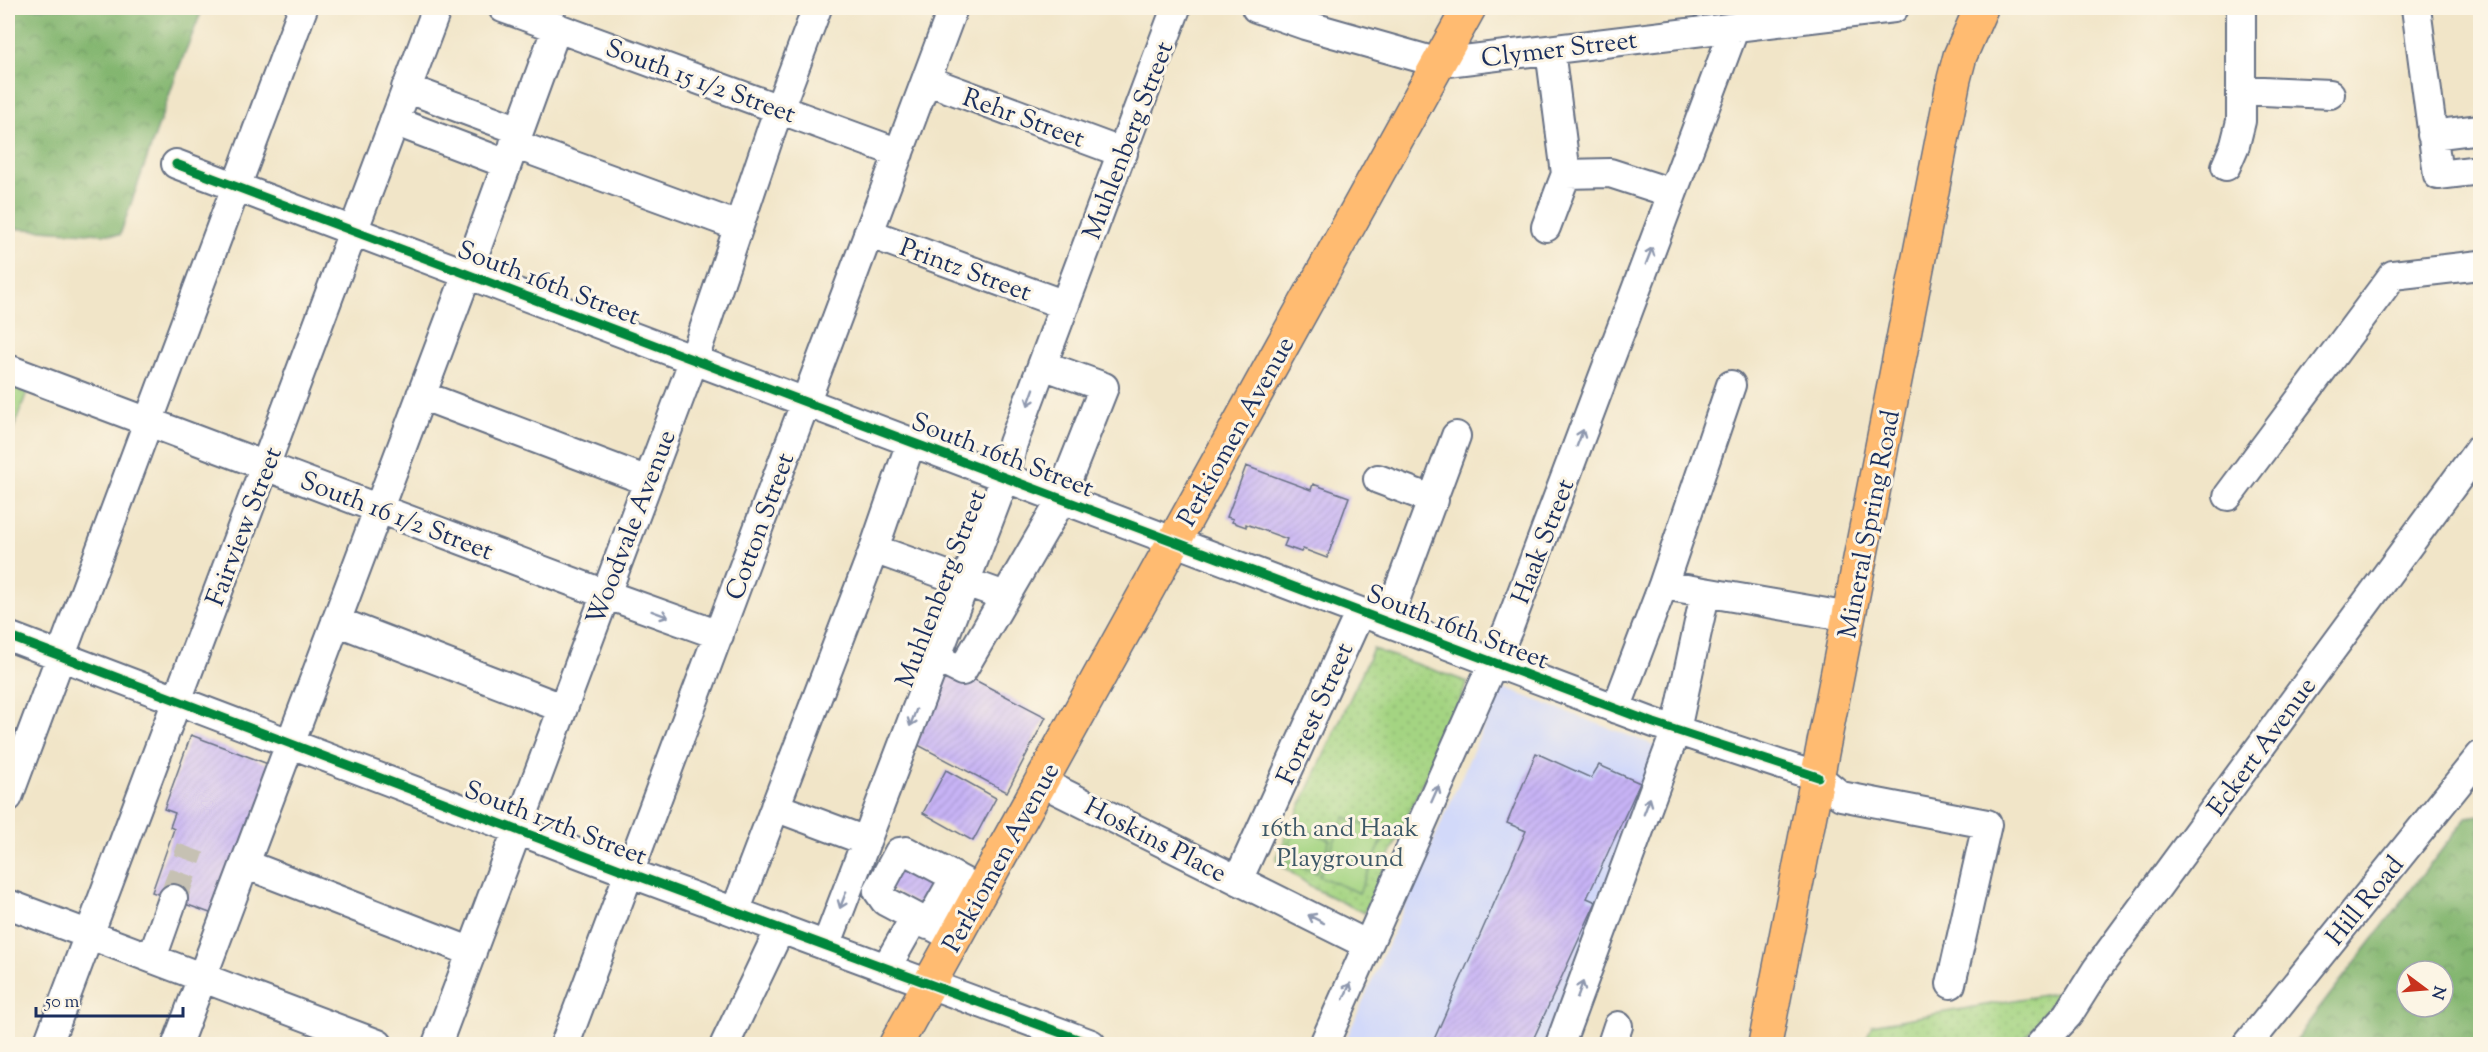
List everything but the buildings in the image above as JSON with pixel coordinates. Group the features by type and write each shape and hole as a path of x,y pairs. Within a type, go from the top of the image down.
{"main road":[{"name":"Perkiomen Avenue","path":"896,1044 929,984 933,927 968,884 1041,782 1469,8"},
{"name":"Mineral Spring Road","path":"1765,1044 1954,79 1960,56 1981,8"}],"street":[{"path":"8,797 303,8"},
{"name":"Fairview Street","path":"53,1043 89,935 436,8"},
{"name":"South 15 1/2 Street","path":"503,8 564,22 779,109 899,153"},
{"name":"Woodvale Avenue","path":"437,1044 694,359 779,109 817,8"},
{"name":"Cotton Street","path":"566,1044 953,8"},
{"name":"Muhlenberg Street","path":"826,946 1005,478 1013,443 1176,8"},
{"path":"1256,8 1305,26 1438,63"},
{"name":"Clymer Street","path":"1438,63 1866,9 1894,8"},
{"path":"2226,166 2235,145 2241,121 2241,8"},
{"path":"2416,8 2438,175 2481,170"},
{"path":"177,1044 513,146 564,22"},
{"name":"Haak Street","path":"1324,1044 1509,627 1735,27"},
{"path":"1546,227 1566,174 1550,50"},
{"name":"Rehr Street","path":"926,80 1123,153"},
{"path":"406,88 513,146"},
{"path":"2242,90 2330,94"},
{"path":"394,121 513,146 738,226"},
{"path":"2432,135 2481,129"},
{"name":"South 16th Street","path":"176,164 1616,709 1818,777"},
{"path":"1566,174 1610,173 1672,193"},
{"name":"Printz Street","path":"868,233 1065,305"},
{"path":"2228,496 2393,275 2481,265"},
{"path":"936,658 962,671 1061,498 1104,387 1043,365"},
{"name":"South 16 1/2 Street","path":"8,369 719,635"},
{"path":"1616,709 1663,585 1731,385"},
{"path":"421,395 648,481"},
{"path":"1387,622 1456,436"},
{"path":"735,912 874,549 911,442"},
{"name":"Eckert Avenue","path":"2041,1044 2068,1015 2104,960 2481,448"},
{"path":"1378,479 1434,500"},
{"path":"874,549 1005,596"},
{"path":"1663,585 1850,617"},
{"path":"1560,1044 1676,730 1705,594"},
{"name":"Forrest Street","path":"1238,880 1360,612"},
{"path":"336,621 562,708"},
{"name":"South 17th Street","path":"8,636 630,873 929,984 1048,1037 1091,1044"},
{"name":"Hill Road","path":"2248,1044 2475,774"},
{"path":"1818,777 1841,796 1988,824 1950,984"},
{"name":"Hoskins Place","path":"1041,782 1368,945"},
{"path":"776,807 866,841"},
{"path":"886,968 933,927 885,901 878,891 899,852 906,851 968,884"},
{"path":"245,864 472,952"},
{"path":"152,958 172,899"},
{"path":"8,904 378,1044"},
{"path":"725,1044 780,929"},
{"path":"2068,1015 2068,1044"}],"shaded area":[{"path":"1501,687 1672,752 1575,1044 1344,1044"}],"green space":[{"path":"8,8 203,8 178,70 120,235 8,228"},
{"path":"8,369 32,378 8,444"},
{"name":"16th and Haak Playground","path":"1373,649 1468,682 1364,913 1315,889 1279,864 1276,859"},
{"path":"2480,815 2480,1044 2292,1044 2467,817"},
{"path":"1345,817 1385,834 1359,893 1319,876"},
{"path":"1297,826 1330,840 1316,873 1283,859"},
{"path":"2060,992 2020,1044 1864,1044 1872,1025"}],"tunnel":[{"path":"173,899 191,848"}],"cycle path":[{"path":"176,164 1654,723 1818,777"},
{"path":"8,636 630,873 1091,1044"}]}
